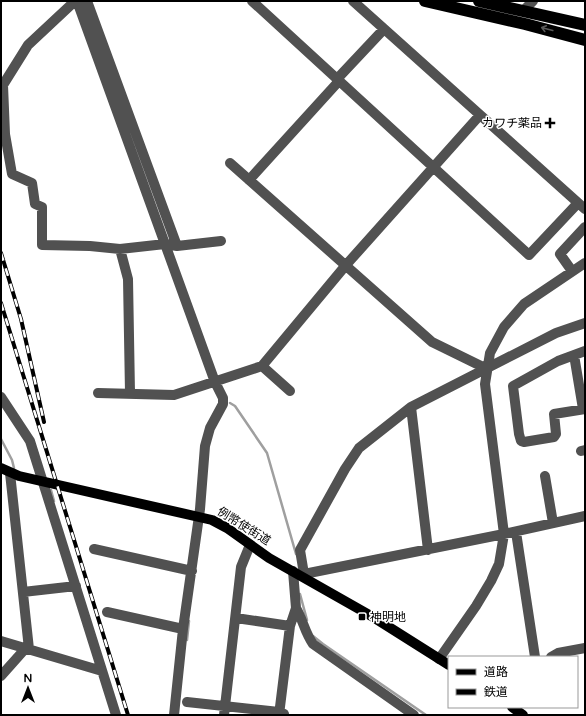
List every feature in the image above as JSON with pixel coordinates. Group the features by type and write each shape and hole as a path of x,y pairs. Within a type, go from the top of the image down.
{"highway":[{"path":"425,1 525,24 585,40"},
{"path":"479,1 585,25"}],"main road":[{"name":"例幣使街道","path":"1,468 10,473 198,516 219,523 250,545 373,617 448,664"}],"street":[{"path":"174,715 183,629 192,571 206,438 223,404 223,398 215,382 165,244 76,1 28,45 2,85 5,134 12,174 32,183 35,204 42,208 42,245 90,246 120,249 165,244 177,246 221,241"},
{"path":"87,1 177,246"},
{"path":"252,1 528,255 582,206 353,1"},
{"path":"523,10 533,1"},
{"path":"249,180 384,29"},
{"path":"98,393 174,395 262,366 346,265 480,115"},
{"path":"230,163 432,342 480,366 488,368"},
{"path":"572,271 560,254 585,227"},
{"path":"120,249 128,279 130,393"},
{"path":"439,658 476,606 499,564 504,534 485,384 490,353 512,316 524,304 585,263"},
{"path":"187,702 224,711 281,714 290,626 296,608 300,550 345,469 359,448 411,407 556,333 585,323"},
{"path":"574,355 584,409 554,414 556,434 554,437 524,442 521,440 513,386 558,361 574,355 585,351"},
{"path":"262,366 290,391"},
{"path":"1,397 30,441 116,715"},
{"path":"411,407 428,550"},
{"path":"1,676 27,649 23,592 10,473"},
{"path":"545,476 553,523"},
{"path":"298,573 428,550 585,516"},
{"path":"516,532 535,656"},
{"path":"224,711 241,567 250,545"},
{"path":"94,549 192,571"},
{"path":"23,592 76,586"},
{"path":"296,608 302,619 307,636 313,644 414,715"},
{"path":"108,612 183,629"},
{"path":"236,618 290,626"},
{"path":"1,641 102,671"},
{"path":"553,656 558,653 585,648"}],"waterway":[{"path":"230,403 235,406 267,453 296,554"},
{"path":"1,439 12,460 14,468"},
{"path":"51,490 54,501"},
{"path":"300,594 307,620"},
{"path":"187,640 189,621"},
{"path":"313,636 426,715"}],"railway":[{"path":"1,253 21,319 44,422"},
{"path":"1,303 128,715"}],"place":[{"name":"カワチ薬品","path":"550,123"},
{"name":"神明地","path":"362,617"}]}
